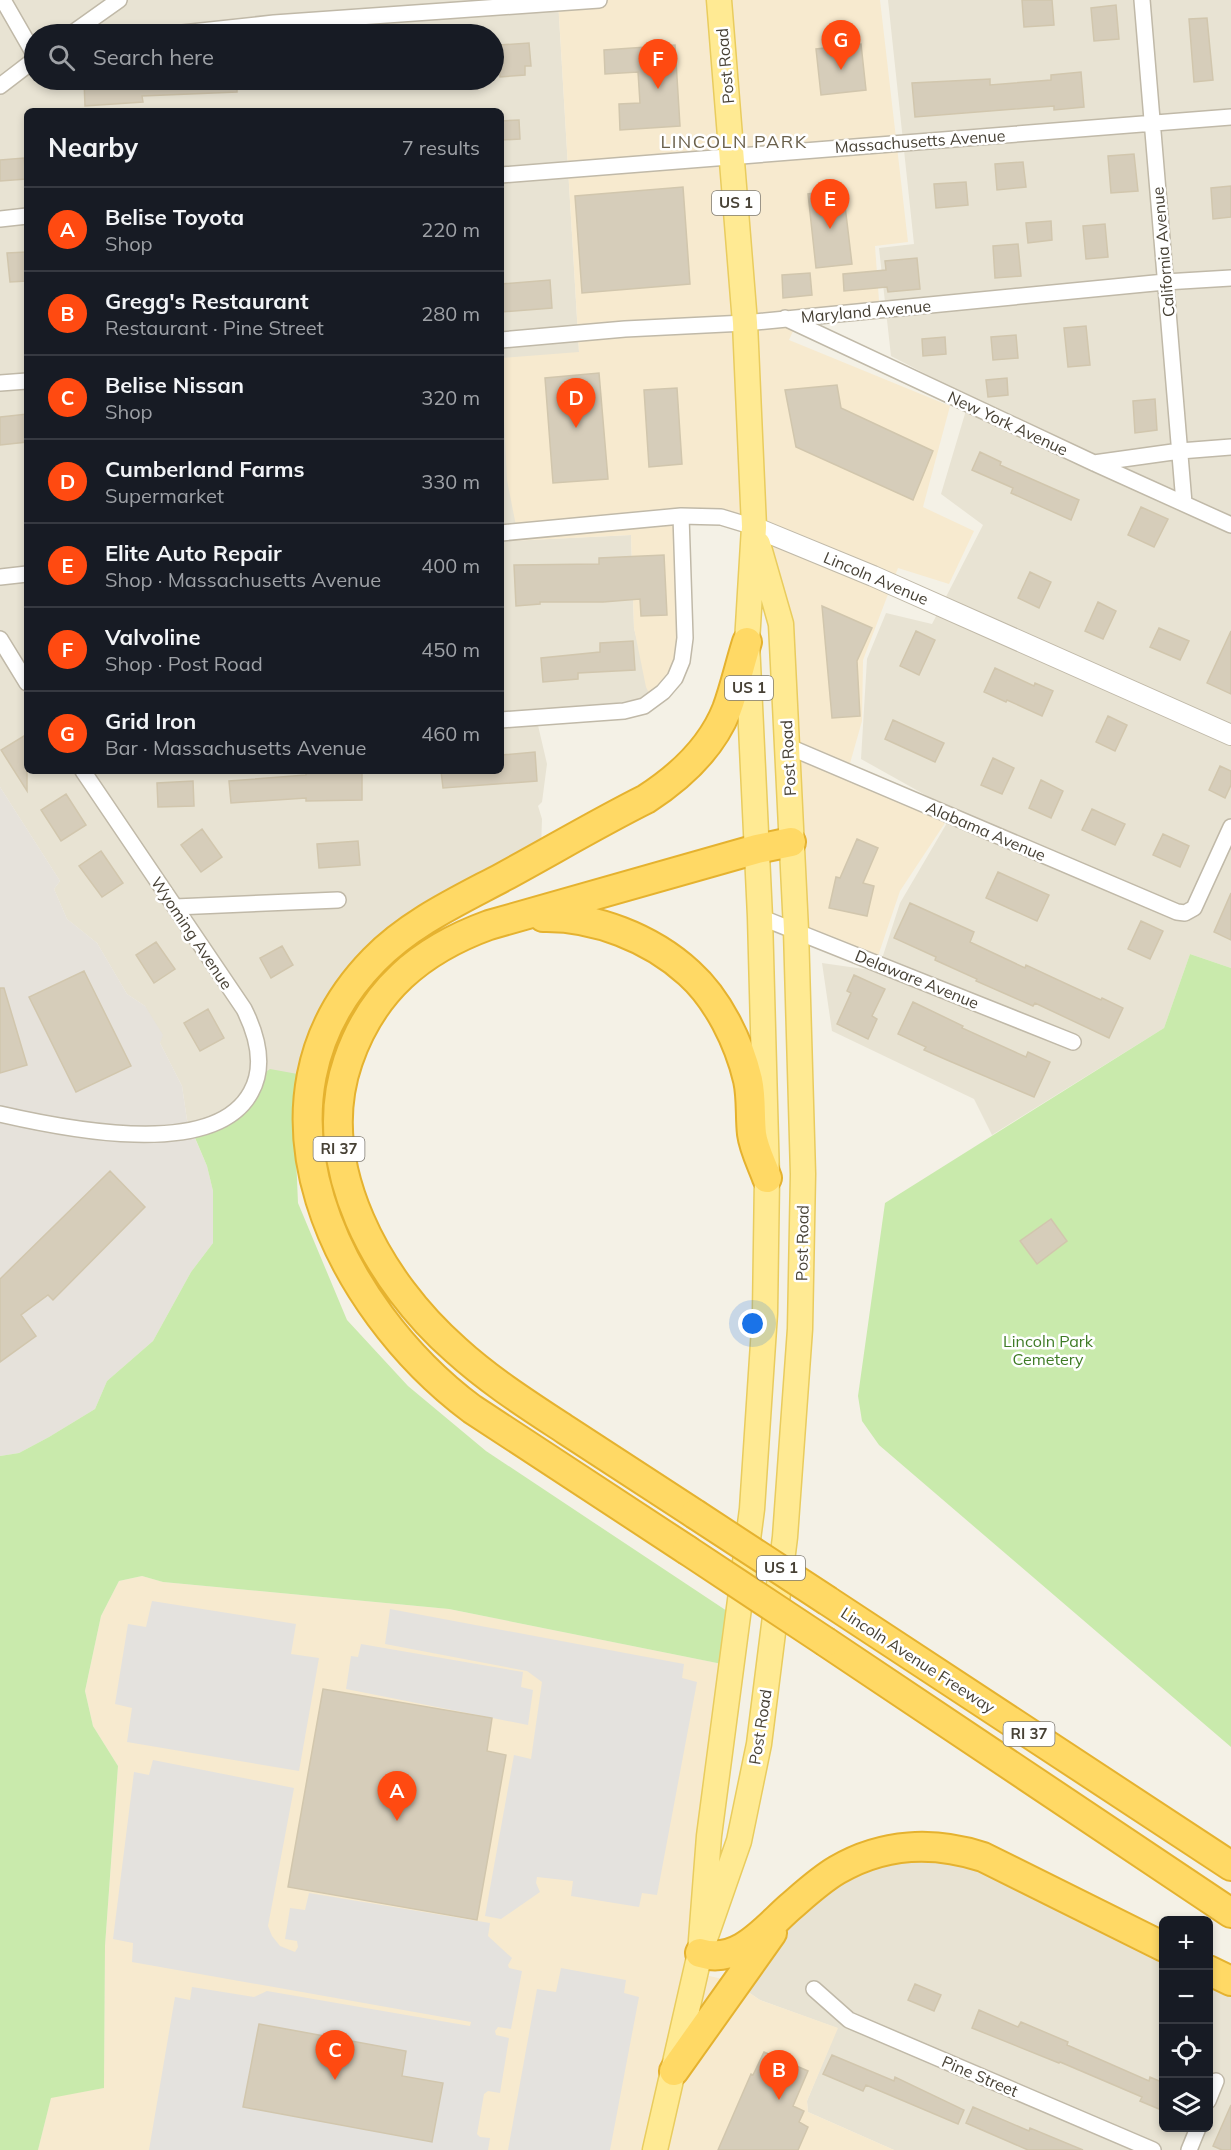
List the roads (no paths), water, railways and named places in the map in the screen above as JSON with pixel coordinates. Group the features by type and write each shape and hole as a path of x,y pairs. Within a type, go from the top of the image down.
{"highway":[{"path":"747,642 731,697 717,728 698,755 674,780 646,799 435,914 400,937 374,960 356,981 330,1025 316,1062 308,1102 311,1165 324,1214 337,1245 360,1288 401,1342 447,1389 472,1409 1231,1913"},
{"path":"508,921 757,849 791,842"},
{"path":"508,921 550,917 594,923 635,938 674,960 691,974 717,1007 739,1052 748,1081 752,1137 767,1178"},
{"name":"Lincoln Avenue Freeway","path":"508,921 472,931 437,948 405,972 369,1015 352,1049 339,1102 337,1120 340,1155 348,1190 363,1226 398,1286 423,1318 454,1349 490,1379 1231,1866"},
{"path":"700,1953 708,1956 722,1955 742,1947 763,1934 821,1880 860,1859 885,1851 919,1846 966,1851 998,1864 1159,1944"},
{"path":"674,2071 788,1909"},
{"path":"1213,1972 1231,1981"}],"main road":[{"name":"Post Road","path":"700,1953 710,1836 752,1509 765,1313 767,1178 760,917 747,642 754,527 746,323 719,0"},
{"name":"Post Road","path":"655,2150 700,1953 739,1841 759,1744 785,1537 800,1329 803,1174 796,930 781,624 754,527"}],"street":[{"path":"3,0 24,37"},
{"path":"85,24 119,0"},
{"path":"265,24 599,0"},
{"name":"California Avenue","path":"1142,0 1184,503"},
{"path":"0,86 24,68"},
{"name":"Massachusetts Avenue","path":"504,175 1231,117"},
{"path":"0,219 24,216"},
{"name":"Maryland Avenue","path":"504,340 625,329 746,323 1165,282 1231,278"},
{"name":"New York Avenue","path":"785,318 1231,525"},
{"path":"0,383 24,381"},
{"path":"1094,463 1180,451 1231,447"},
{"path":"504,720 624,711 645,706 663,692 675,678 682,661 685,638 681,516"},
{"name":"Lincoln Avenue","path":"504,533 681,516 721,518 754,527 873,576 1231,735"},
{"path":"0,577 24,574"},
{"path":"0,639 24,678"},
{"name":"Alabama Avenue","path":"787,746 1177,912 1185,913 1194,908 1231,827"},
{"name":"Wyoming Avenue","path":"0,1114 66,1128 120,1135 167,1133 211,1124 234,1114 243,1106 256,1083 259,1069 256,1038 244,1009 85,774"},
{"path":"175,908 338,900"},
{"name":"Delaware Avenue","path":"760,917 1072,1042"},
{"name":"Pine Street","path":"814,1989 849,2020 1153,2150"},
{"path":"1213,2090 1216,2081"},
{"path":"1189,2150 1196,2132"}],"place":[{"name":"Grid Iron","path":"841,70"},
{"name":"Valvoline","path":"658,89"},
{"name":"Elite Auto Repair","path":"830,229"},
{"name":"Cumberland Farms","path":"576,428"},
{"name":"Belise Toyota","path":"397,1821"},
{"name":"Belise Nissan","path":"335,2080"},
{"name":"Gregg's Restaurant","path":"779,2100"}],"district":[{"name":"LINCOLN PARK","path":"734,142"}],"park label":[{"name":"Lincoln Park Cemetery","path":"1048,1350"}]}
